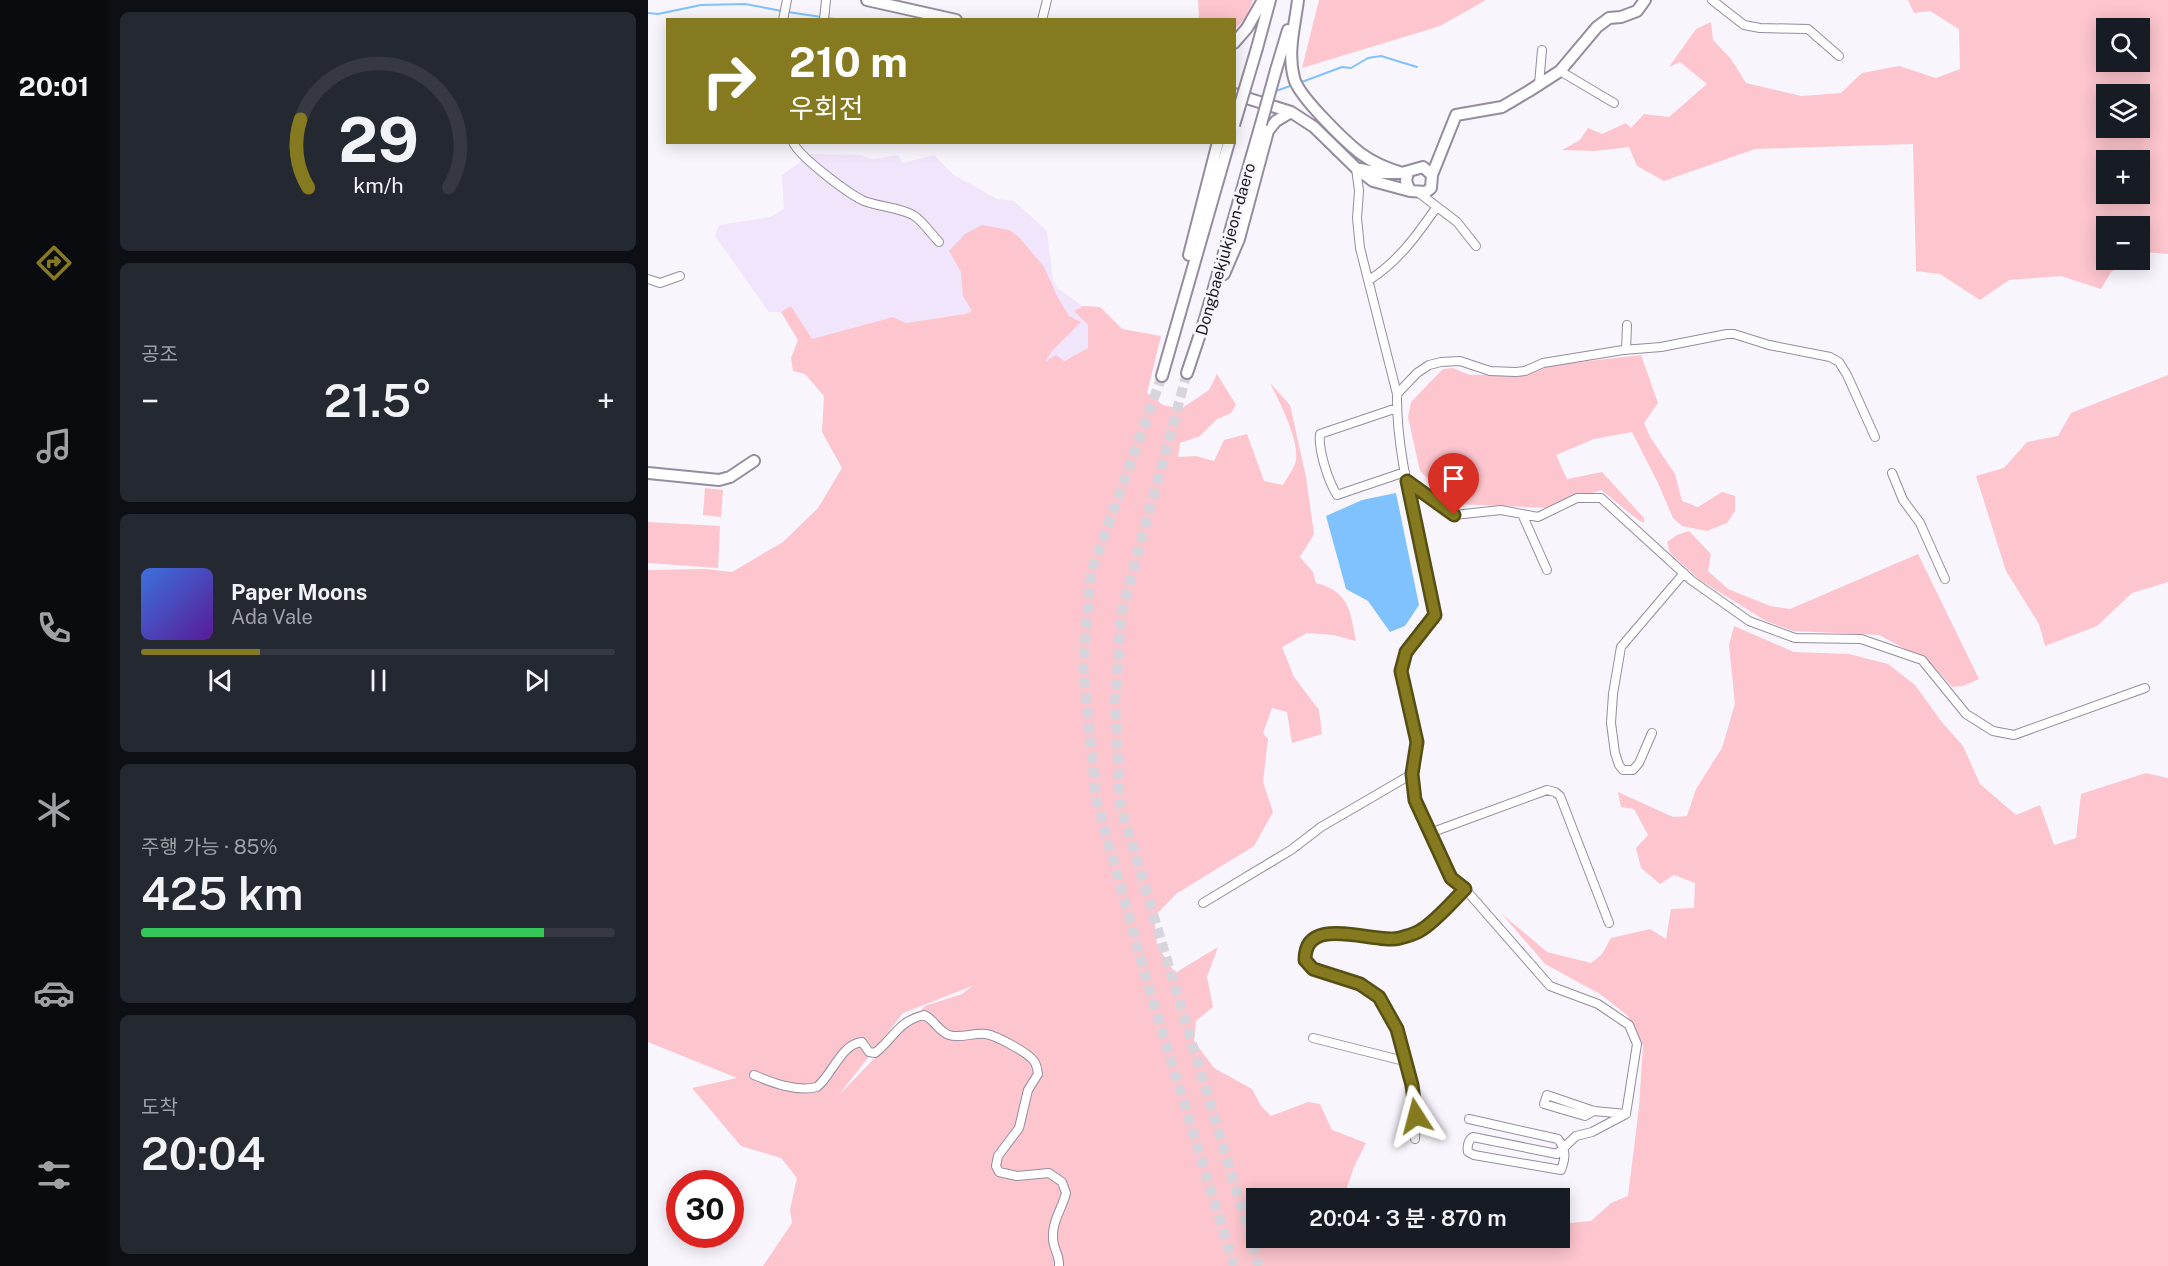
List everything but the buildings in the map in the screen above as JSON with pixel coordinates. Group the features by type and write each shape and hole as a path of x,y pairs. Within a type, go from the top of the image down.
{"main road":[{"path":"867,0 946,18"},
{"path":"1236,41 1247,28 1263,0"},
{"path":"1236,118 1270,0"},
{"path":"1265,128 1276,70 1297,0"},
{"path":"1297,0 1291,41 1293,78 1301,94 1361,153 1379,165 1405,172"},
{"path":"1236,95 1273,108 1291,111 1314,127 1356,168 1373,181 1415,192 1426,192 1431,188 1432,175 1455,115 1502,107 1560,71 1597,27 1609,18 1622,17 1637,11 1645,0"},
{"path":"1265,128 1273,108"},
{"path":"1265,128 1291,111"},
{"name":"Dongbaekjukjeon-daero","path":"1187,373 1265,128"},
{"path":"1176,324 1186,269 1217,144"},
{"name":"Dongbaekjukjeon-daero","path":"1162,376 1229,144"},
{"path":"1356,168 1378,173 1405,172 1423,167 1432,175"},
{"path":"1405,172 1406,181 1415,192"},
{"path":"648,473 719,480 730,477 754,461"}],"street":[{"path":"824,16 826,0"},
{"path":"1042,18 1047,0"},
{"path":"1712,0 1744,25 1760,28 1808,29 1839,56"},
{"path":"784,18 786,4"},
{"path":"1539,84 1542,50"},
{"path":"1560,71 1614,103"},
{"path":"794,144 811,162 848,191 865,201 915,216 939,242"},
{"path":"1356,168 1359,191 1357,218 1360,248 1397,394 1405,472 1435,615 1406,652 1401,671 1417,742 1412,774 1415,800 1451,878 1465,889 1550,986 1598,1004 1629,1025 1637,1044 1626,1114"},
{"path":"1415,192 1457,222 1476,246"},
{"path":"1369,280 1388,269 1436,208"},
{"path":"648,279 660,283 680,276"},
{"path":"1626,350 1627,325"},
{"path":"1397,394 1417,373 1429,365 1441,362 1460,362 1491,371 1516,372 1525,371 1543,363 1661,347 1734,334 1769,345 1830,357 1839,362 1875,437"},
{"path":"1397,408 1320,434 1319,442 1332,488 1337,495 1405,472"},
{"path":"1892,473 1903,500 1920,523 1945,579"},
{"path":"1407,481 1454,515 1501,510 1538,517 1577,498 1602,498 1684,573 1749,621 1795,638 1861,639 1922,660 1966,714 1993,731 2014,735 2145,688"},
{"path":"1522,514 1547,570"},
{"path":"1652,733 1633,770 1623,770 1615,753 1611,723 1612,694 1621,647 1684,573"},
{"path":"1203,903 1291,850 1321,827 1412,774"},
{"path":"1430,833 1547,790 1556,792 1569,817 1609,923"},
{"path":"1415,1139 1416,1116 1412,1085 1397,1029 1379,997 1360,984 1313,969 1305,960 1305,950 1314,940 1329,933 1346,933 1387,940 1398,939 1421,930 1465,889"},
{"path":"754,1075 779,1084 817,1087 856,1043 862,1042 869,1052 875,1053 903,1023 924,1015 930,1017 941,1031 948,1035 988,1034 1023,1052 1036,1064 1038,1074 1028,1090 1019,1128 998,1156 996,1166 999,1172 1010,1175 1049,1173 1062,1182 1066,1193 1056,1215 1053,1231 1053,1245 1059,1257 1059,1266"},
{"path":"1312,1038 1404,1061"},
{"path":"1594,1111 1584,1116 1544,1104 1547,1095 1594,1111 1626,1114"},
{"path":"1469,1119 1558,1139 1564,1148 1565,1159 1561,1170 1474,1155 1467,1149 1473,1137 1557,1154 1564,1148 1576,1136 1592,1132 1626,1114"}],"shaded area":[{"path":"1198,0 1253,0 1247,16 1236,28 1236,18 1199,18"},
{"path":"1319,0 1486,0 1440,26 1302,68"},
{"path":"1908,0 2168,0 2168,254 2150,252 2150,216 2096,216 2096,270 2114,270 2101,289 2061,276 2009,280 1980,300 1940,274 1916,271 1913,144 1755,149 1664,181 1637,166 1629,147 1595,151 1562,150 1580,140 1588,128 1602,134 1626,123 1631,128 1644,114 1669,117 1707,84 1680,62 1669,67 1696,29 1711,22 1713,40 1731,59 1746,83 1801,96 1841,93 1862,73 1899,66 1936,78 1960,69 1959,29 1930,11 1914,13"},
{"path":"812,154 861,155 872,159 898,155 903,163 934,155 954,175 997,199 1014,201 1047,231 1053,280 1057,288 1083,306 1075,311 1088,325 1088,348 1028,375 972,311 906,323 893,317 812,339 791,307 781,312 769,312 715,236 719,225 770,217 784,209 782,175"},
{"path":"982,225 1009,230 1018,236 1044,267 1069,316 1081,322 1051,352 1045,362 1056,355 1064,361 1088,348 1088,325 1074,311 1083,306 1100,307 1122,329 1161,336 1147,393 1163,405 1181,409 1209,390 1217,374 1236,405 1231,413 1217,419 1200,436 1180,443 1178,457 1196,456 1214,461 1224,440 1247,434 1264,481 1283,485 1295,464 1295,445 1293,434 1270,383 1290,405 1306,477 1314,534 1300,557 1313,572 1316,583 1342,597 1350,612 1356,641 1333,635 1307,633 1282,647 1294,677 1319,710 1322,734 1292,743 1287,712 1272,708 1263,733 1268,739 1263,782 1273,812 1254,846 1176,894 1154,917 1157,945 1175,973 1218,947 1207,977 1213,1007 1196,1021 1194,1041 1214,1068 1252,1089 1261,1106 1271,1116 1308,1102 1320,1104 1332,1130 1366,1143 1354,1167 1348,1188 1246,1188 1246,1248 1570,1248 1570,1223 1591,1221 1611,1203 1628,1196 1639,1107 1643,1046 1628,1016 1600,994 1545,964 1502,914 1547,952 1591,963 1602,954 1611,938 1650,929 1666,939 1671,909 1694,908 1695,883 1674,875 1660,884 1641,868 1636,848 1648,835 1634,809 1621,807 1618,792 1673,817 1687,816 1696,789 1722,748 1735,704 1729,645 1734,626 1794,652 1849,654 1888,664 1915,685 1941,721 1963,746 1980,784 2016,815 2040,805 2054,845 2076,838 2081,794 2146,773 2168,778 2168,1266 763,1266 792,1223 790,1210 797,1178 781,1158 741,1146 692,1088 737,1078 648,1042 648,570 705,569 732,572 783,542 818,508 842,468 822,432 824,396 805,374 793,371 791,358 798,340 781,312 791,306 812,339 893,317 906,323 965,314 972,311 963,296 961,272 949,251 965,234","holes":["972,986 962,994 925,1006 838,1096 903,1013"]},
{"path":"1641,355 1658,403 1644,423 1650,437 1675,474 1682,501 1698,507 1722,492 1735,496 1735,511 1727,523 1707,531 1682,526 1673,518 1632,432 1594,439 1556,455 1567,479 1602,472 1644,518 1644,523 1601,490 1548,508 1455,504 1420,471 1408,417 1411,402 1443,369 1453,368 1470,375 1526,374 1553,365"},
{"path":"2168,375 2168,582 2132,593 2097,626 2045,646 2039,624 2006,571 1976,476 2004,468 2027,442 2058,436 2071,413"},
{"path":"705,488 723,490 721,517 703,515"},
{"path":"648,522 720,526 718,568 648,563"},
{"path":"1689,531 1711,554 1708,571 1728,589 1770,606 1790,609 1918,554 1979,679 1963,686 1952,687 1935,668 1879,635 1793,631 1766,621 1700,580 1670,553 1667,542"}],"water":[{"path":"1396,493 1419,605 1405,626 1390,632 1368,601 1346,589 1326,516 1362,500"}],"waterway":[{"path":"648,13 658,14 701,5 745,4 782,11"},
{"path":"788,12 821,17"},
{"path":"1299,83 1342,67 1351,68 1368,58 1381,56 1417,67"},
{"path":"1273,92 1293,85"}],"tunnel":[{"path":"1187,373 1121,614 1115,703 1120,804 1259,1266"},
{"path":"1162,376 1091,572 1083,664 1096,798 1148,985 1234,1266"}],"route":[{"path":"1416,1116 1412,1085 1397,1029 1379,997 1360,984 1313,969 1305,960 1305,950 1314,940 1329,933 1346,933 1387,940 1398,939 1421,930 1465,889 1451,878 1415,800 1412,774 1417,742 1401,671 1406,652 1435,615 1407,481 1454,515"}]}
